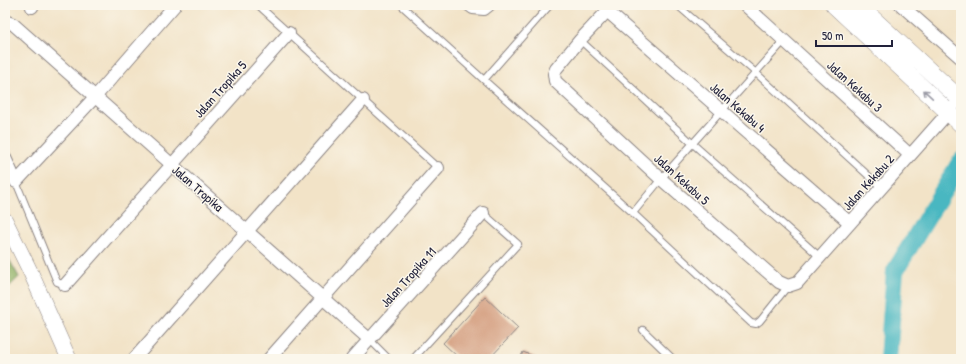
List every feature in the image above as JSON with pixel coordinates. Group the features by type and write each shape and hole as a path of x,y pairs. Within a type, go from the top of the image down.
{"main road":[{"path":"834,5 955,119"},
{"path":"858,5 961,99"}],"street":[{"path":"5,158 16,182 95,97 175,5"},
{"path":"469,5 473,8 484,9 489,5"},
{"name":"Jalan Kekabu 3","path":"745,5 910,155"},
{"path":"901,5 961,58"},
{"path":"580,40 608,8"},
{"name":"Jalan Kekabu 4","path":"608,8 722,112 850,224"},
{"name":"Jalan Tropika","path":"5,21 13,24 370,340"},
{"name":"Jalan Tropika 5","path":"65,285 289,33"},
{"name":"Jalan Kekabu 5","path":"580,40 556,69 554,74 555,81 661,179 779,282 792,285"},
{"name":"Jalan Kekabu 2","path":"792,285 850,224 910,155 955,119 961,99"},
{"path":"134,359 363,100"},
{"path":"269,359 438,168"},
{"name":"Jalan Tropika 11","path":"352,359 484,213"},
{"path":"5,220 69,359"}],"lane":[{"path":"258,5 438,168"},
{"path":"401,5 751,323 756,324 760,321 792,285"},
{"path":"484,80 550,5"},
{"path":"678,5 756,73 882,188"},
{"path":"580,40 693,144 820,257"},
{"path":"632,214 661,179 784,41"},
{"path":"16,182 57,282 65,285"},
{"path":"413,359 518,244 484,213"},
{"path":"643,330 673,359"},
{"name":"Jalan Tropika","path":"370,340 389,359"}],"green space":[{"path":"5,252 19,277 5,291"}],"building":[{"path":"485,297 518,328 489,359 460,359 443,343"},
{"path":"523,352 540,359 520,359"}],"waterway":[{"path":"888,359 895,271 961,161"}]}
